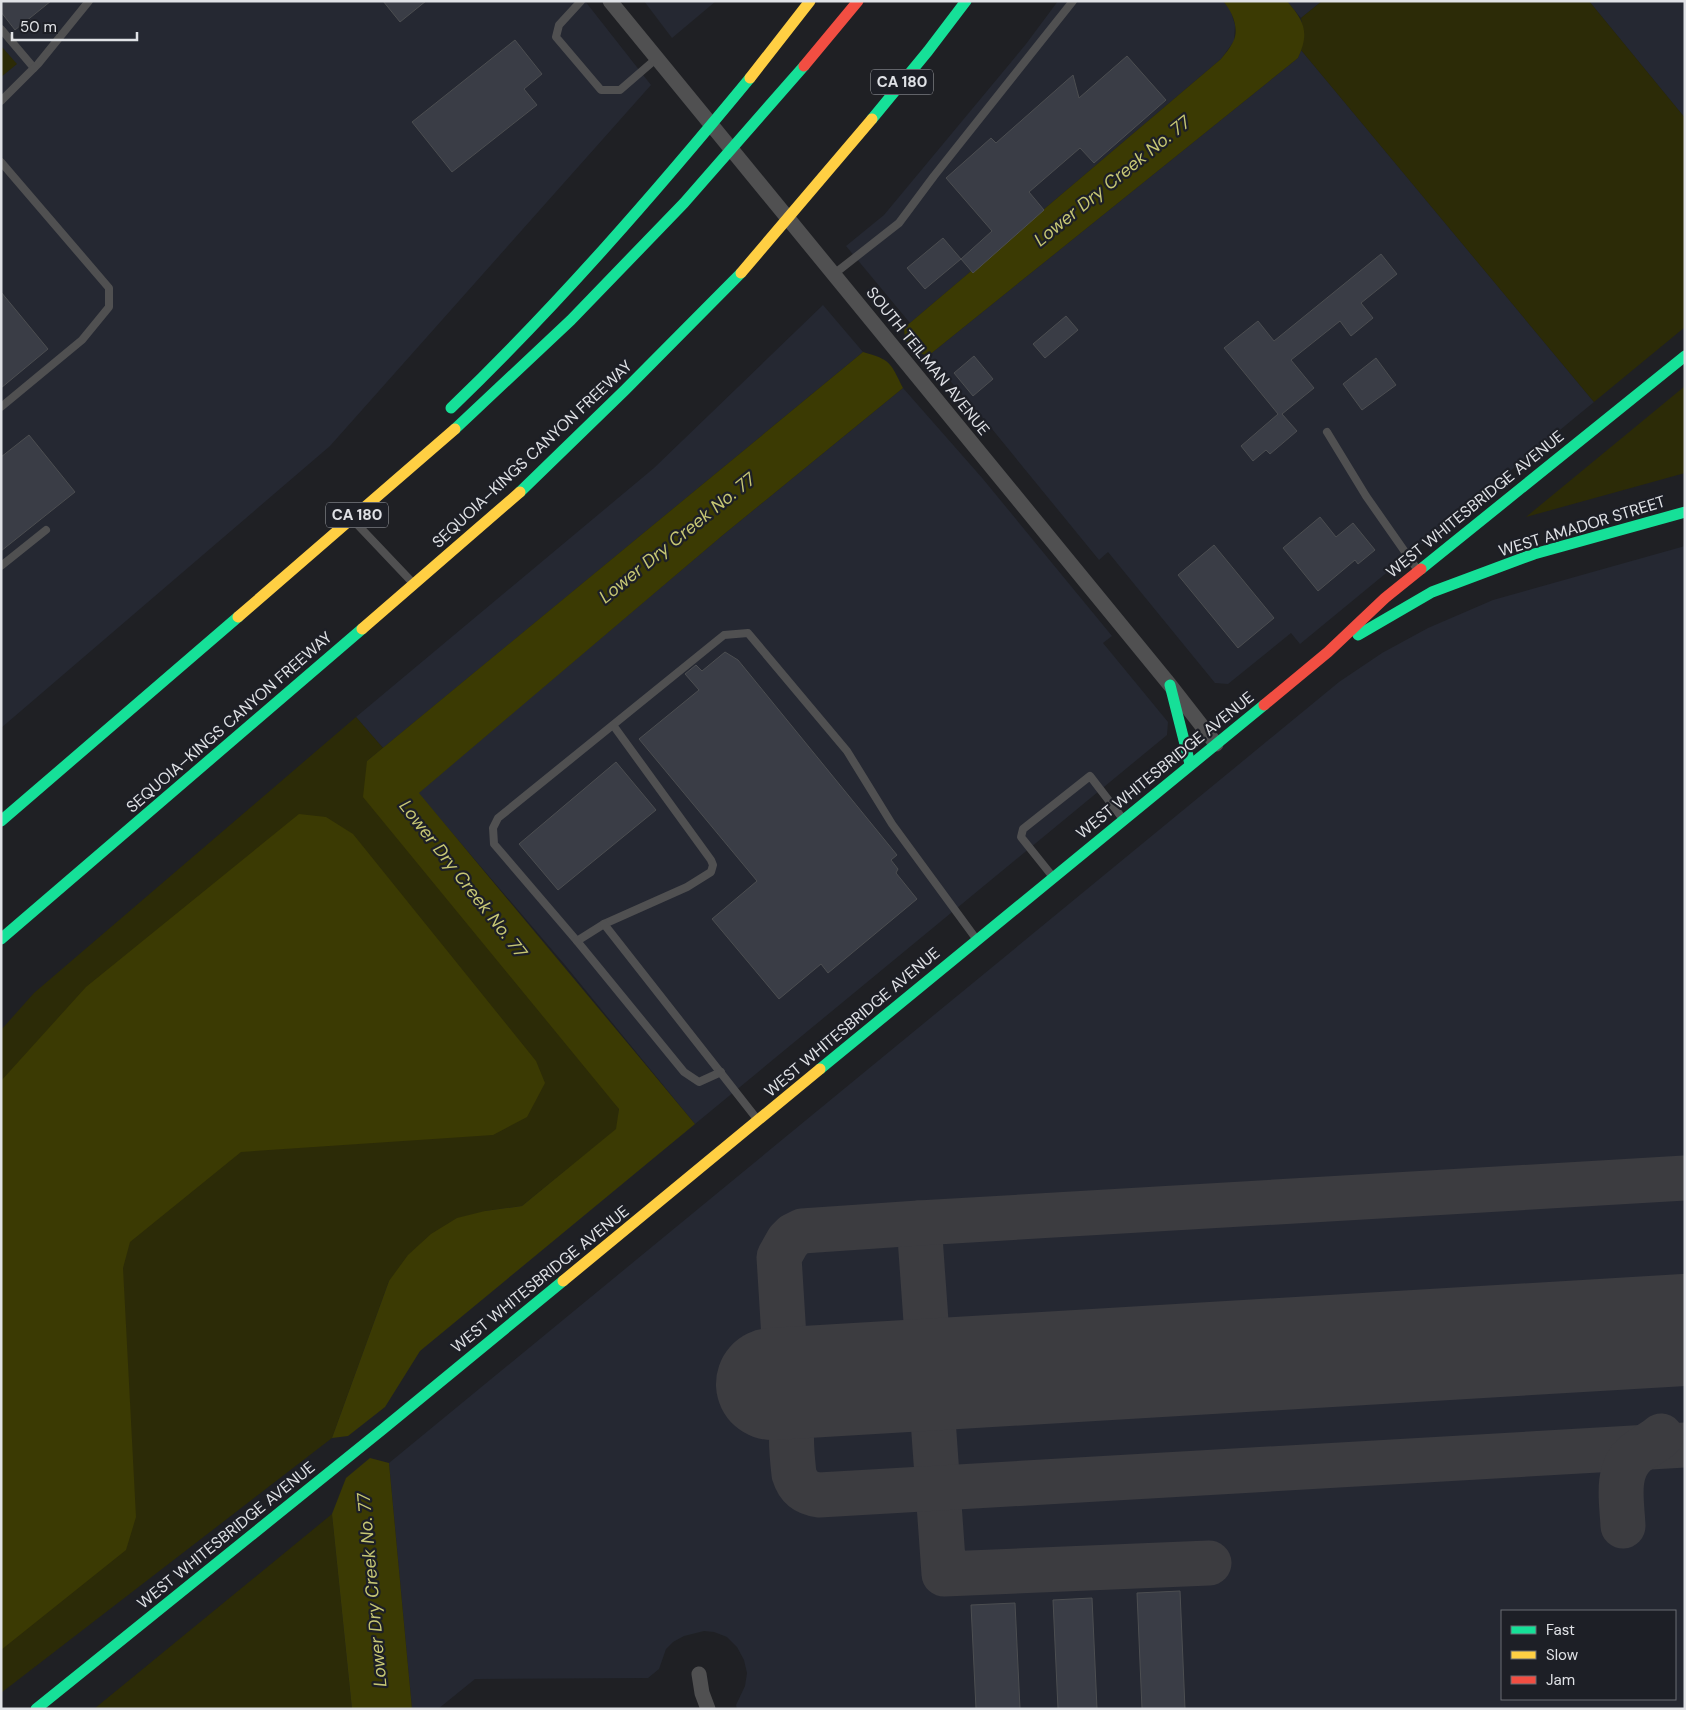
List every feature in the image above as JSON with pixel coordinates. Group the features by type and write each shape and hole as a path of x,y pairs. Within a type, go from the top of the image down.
{"main road":[{"path":"440,419 539,320 665,179 758,69 810,1"},
{"name":"CA 180","path":"1,821 442,442 571,320 684,203 779,96 858,1"},
{"name":"SEQUOIA–KINGS CANYON FREEWAY","path":"1,939 506,505 625,390 739,275 837,162 928,52 966,1"},
{"name":"WEST WHITESBRIDGE AVENUE","path":"36,1709 343,1462 1328,652 1385,598 1685,356"},
{"name":"WEST AMADOR STREET","path":"1328,652 1432,592 1534,554 1685,512"},
{"path":"14,810 294,554"},
{"path":"1170,685 1190,764"}],"street":[{"name":"SOUTH TEILMAN AVENUE","path":"610,1 1170,685 1216,744"},
{"path":"700,1674 702,1693 708,1709"}],"lane":[{"path":"1,101 34,68 89,1"},
{"path":"581,1 559,25 556,38 601,90 620,90 657,58"},
{"path":"834,274 899,223 1072,1"},
{"path":"1,29 34,68"},
{"path":"1,162 110,288 109,307 82,340 1,407"},
{"path":"1327,432 1366,496 1419,571"},
{"path":"352,519 414,584"},
{"path":"1,566 46,530"},
{"path":"721,1072 699,1082 684,1072 494,844 493,828 498,818 724,635 748,633 848,751 892,824 978,940"},
{"path":"577,942 604,924 687,887 711,872 713,865 613,725"},
{"path":"1053,877 1021,837 1023,829 1090,776 1124,819"},
{"path":"604,924 758,1120"}],"shaded area":[{"path":"1,1 585,1 651,85 330,446 1,728 1,77 16,64 1,46"},
{"path":"644,1 716,1 672,38"},
{"path":"1058,1 1223,1 1230,9 1235,25 1234,41 1221,59 910,323 846,246 884,215 1026,44"},
{"path":"1287,1 1322,1 1301,18"},
{"path":"1322,1 1589,1 1685,118 1685,327 1594,402 1301,50 1304,35 1301,18"},
{"path":"1589,1 1685,1 1685,118"},
{"path":"1,46 17,64 1,77"},
{"path":"1301,50 1594,402 1300,644 1291,633 1228,684 1215,683 1108,552 1099,560 983,418 928,356 1298,58"},
{"path":"823,305 863,352 383,748 356,717 654,468"},
{"path":"1685,386 1685,473 1526,517"},
{"path":"903,388 983,479 1112,636 1103,643 1168,722 1167,735 695,1124 565,965 418,793 723,535"},
{"path":"1685,546 1685,1709 737,1709 736,1705 745,1686 747,1673 744,1660 737,1647 727,1637 714,1632 704,1631 684,1636 673,1642 666,1649 659,1669 648,1678 475,1679 438,1709 412,1709 389,1463 1339,682 1382,653 1428,628 1493,600"},
{"path":"356,717 383,748 367,761 619,1109 617,1129 522,1206 485,1211 389,1281 332,1438 1,1693 1,1030 34,993"},
{"path":"332,1514 352,1709 94,1709"}],"water":[{"name":"Lower Dry Creek No. 77","path":"1223,1 1287,1 1298,15 1303,27 1304,41 1298,58 928,356 913,350 906,340 904,328 1221,59 1233,42 1236,32 1232,15"},
{"name":"Lower Dry Creek No. 77","path":"863,352 879,357 889,363 903,388 723,535 419,793 695,1124 420,1351 385,1407 348,1436 332,1438 389,1281 408,1255 431,1234 457,1218 485,1211 522,1206 616,1129 619,1109 363,797 367,761"},
{"path":"299,814 326,817 353,834 536,1061 545,1083 527,1117 493,1135 241,1152 130,1242 123,1268 136,1517 126,1550 1,1650 1,1081 86,987"},
{"name":"Lower Dry Creek No. 77","path":"370,1458 389,1463 412,1709 352,1709 332,1514 346,1478"}],"building":[{"path":"1,1 51,1 15,30 1,12"},
{"path":"383,1 426,1 400,22"},
{"path":"515,40 542,74 524,89 537,105 452,172 412,122"},
{"path":"1127,56 1166,100 1094,163 1080,148 1029,192 1044,210 973,273 961,259 992,231 946,178 991,138 996,143 1073,75 1079,98"},
{"path":"943,238 961,259 925,289 907,268"},
{"path":"1381,254 1397,274 1361,303 1373,318 1351,336 1340,321 1291,360 1314,388 1282,414 1297,431 1270,454 1266,450 1253,461 1241,446 1278,414 1224,348 1258,321 1274,341"},
{"path":"1,292 48,349 1,388"},
{"path":"1066,316 1078,330 1045,358 1033,344"},
{"path":"974,356 993,379 973,396 954,373"},
{"path":"1376,358 1396,385 1362,410 1343,384"},
{"path":"29,435 75,492 1,551 1,457"},
{"path":"1320,517 1336,537 1353,523 1375,550 1358,564 1355,560 1318,591 1283,548"},
{"path":"1214,545 1274,618 1238,648 1178,575"},
{"path":"725,652 738,660 897,855 891,860 898,869 896,873 917,899 828,973 821,964 779,999 712,919 757,881 639,739 699,690 685,674 696,665 702,671"},
{"path":"616,762 656,810 558,890 519,844"},
{"path":"1180,1591 1185,1709 1142,1709 1137,1593"},
{"path":"1092,1598 1097,1709 1058,1709 1053,1600"},
{"path":"1015,1603 1020,1709 976,1709 971,1605"}],"taxiway":[{"path":"841,1379 815,1378 801,1373 795,1369 785,1354 779,1257 788,1241 802,1231 1685,1178"},
{"path":"919,1223 944,1574 1209,1563"},
{"path":"841,1379 814,1387 798,1403 794,1414 791,1438 794,1474 803,1489 814,1494 1685,1445"},
{"path":"1623,1526 1621,1488 1625,1469 1635,1454 1661,1436"}],"runway":[{"path":"772,1384 1685,1330"}],"traffic: fast":[{"path":"872,119 966,1"},
{"path":"455,429 571,320 684,203 804,66"},
{"path":"451,408 568,288 679,163 750,78"},
{"path":"520,492 741,273"},
{"path":"1421,569 1685,356"},
{"path":"1358,635 1432,592 1534,554 1685,512"},
{"path":"1,821 238,617"},
{"path":"1,939 362,629"},
{"path":"1170,685 1190,764"},
{"path":"820,1069 1264,705"},
{"path":"36,1709 563,1281"}],"traffic: slow":[{"path":"750,78 810,1"},
{"path":"741,273 872,119"},
{"path":"238,617 455,429"},
{"path":"362,629 520,492"},
{"path":"563,1281 820,1069"}],"traffic: jam":[{"path":"804,66 858,1"},
{"path":"1264,705 1328,652 1385,598 1421,569"}]}
